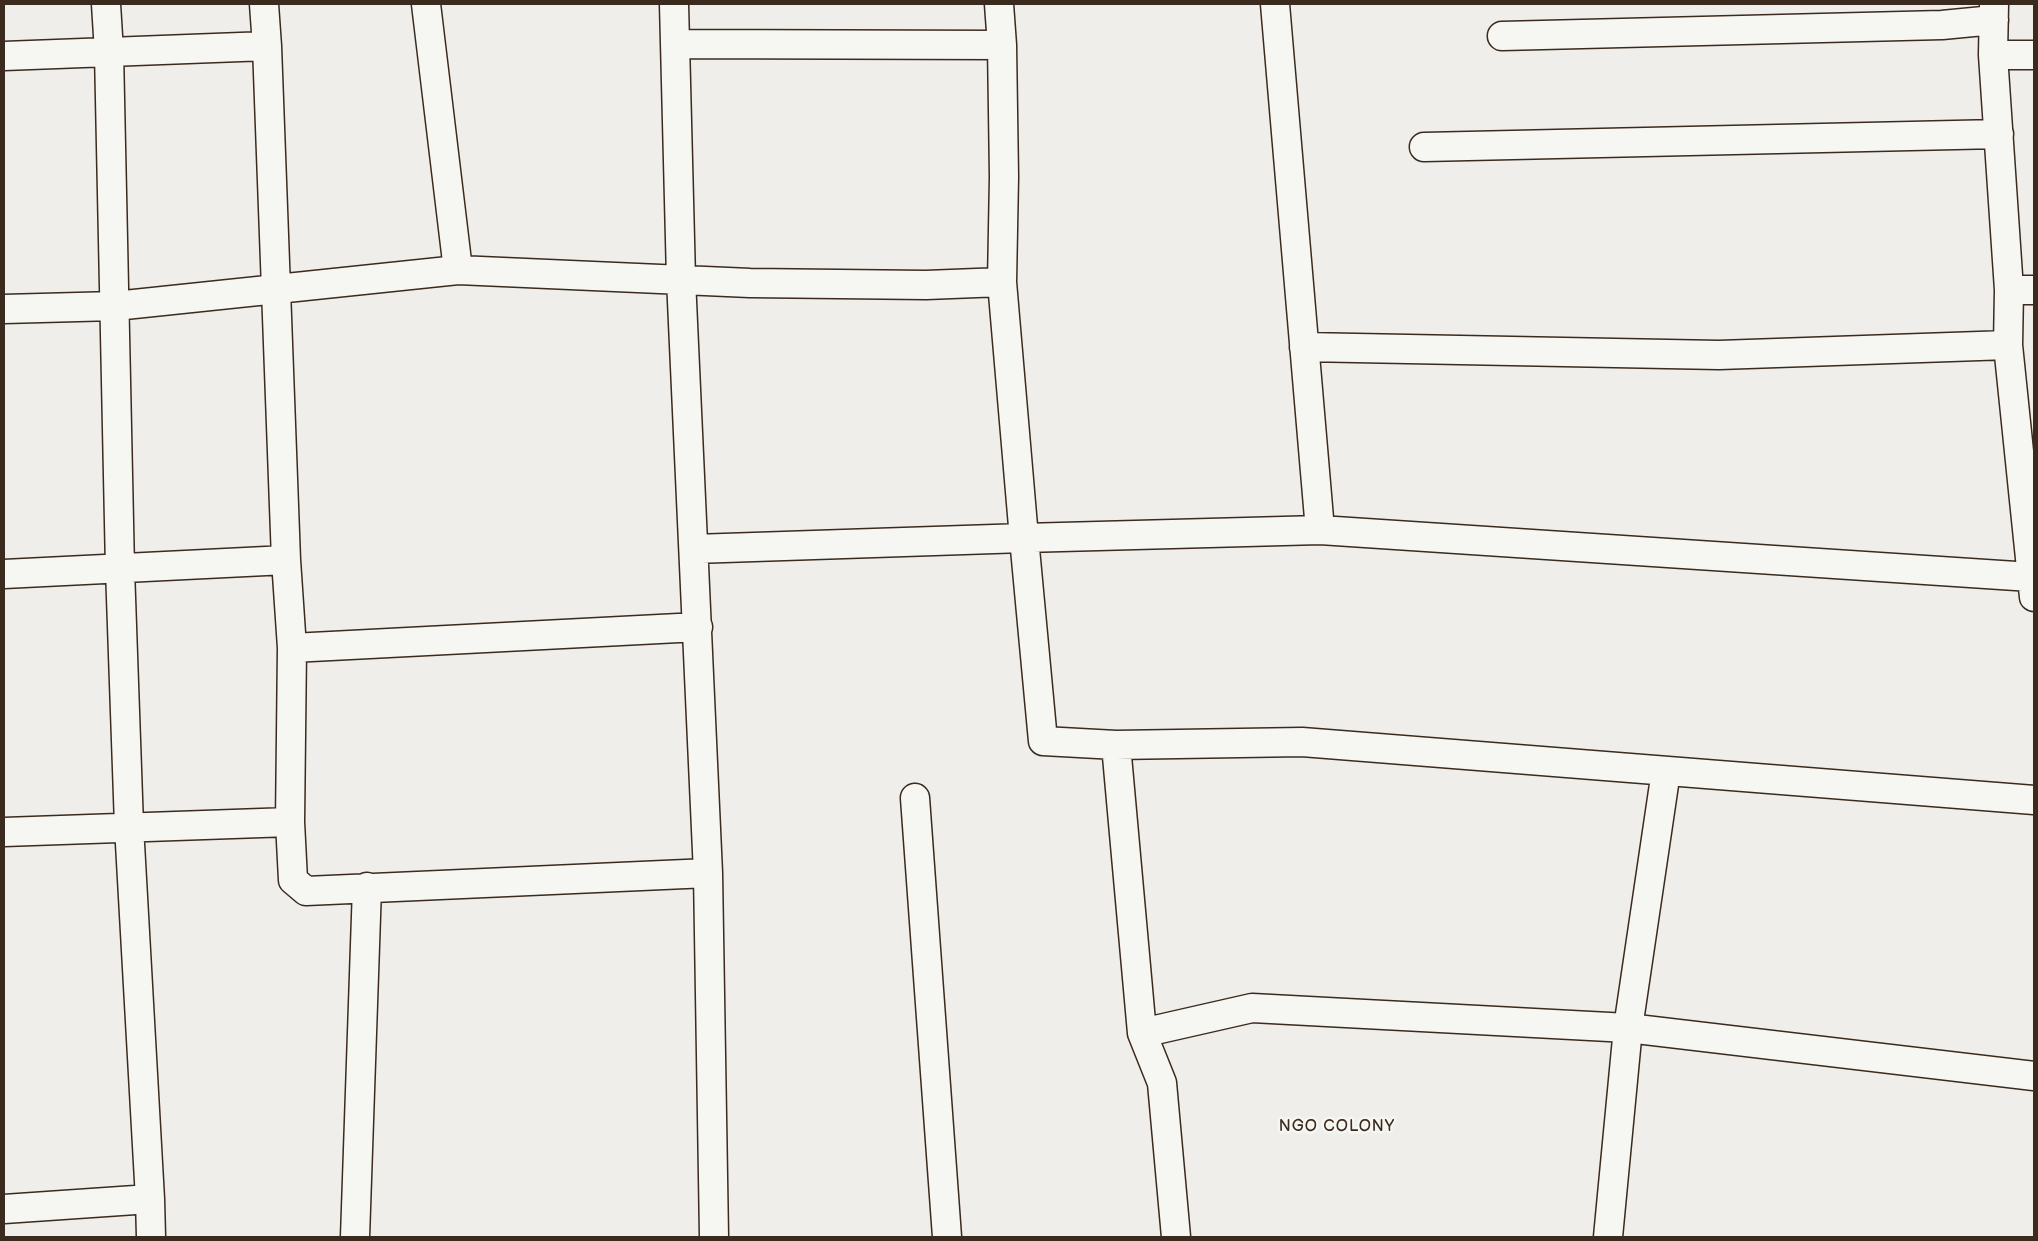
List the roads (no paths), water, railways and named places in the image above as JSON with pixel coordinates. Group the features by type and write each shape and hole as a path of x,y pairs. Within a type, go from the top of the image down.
{"street":[{"path":"106,4 115,306 120,569 129,826 151,1237"},
{"path":"264,4 277,290 286,560 292,648 290,822 293,880 306,891 708,873"},
{"path":"426,4 458,270"},
{"path":"674,4 681,279 708,873 714,1237"},
{"path":"999,4 1002,45 1004,177 1002,282 1044,741 1116,744 1302,742 2034,800"},
{"path":"1275,4 1320,530"},
{"path":"694,550 1320,530 2033,587 2031,535 2008,345 2021,290 1999,134 1993,56 1994,12 1942,25 1502,36"},
{"path":"675,44 1002,45"},
{"path":"4,56 266,46"},
{"path":"1993,56 2034,55"},
{"path":"1424,147 1999,134"},
{"path":"4,309 115,306 458,270 750,283 926,285 1002,282"},
{"path":"1304,348 1719,355 2008,345"},
{"path":"4,574 286,560"},
{"path":"292,648 698,627"},
{"path":"1116,744 1142,1033 1162,1083 1176,1237"},
{"path":"1608,1237 1628,1028 1666,770"},
{"path":"915,798 947,1237"},
{"path":"4,832 129,826 290,822"},
{"path":"355,1237 367,887"},
{"path":"1142,1033 1252,1008 1628,1028 2034,1076"},
{"path":"4,1209 150,1199"}],"district":[{"name":"NGO COLONY","path":"1337,1127"}]}
